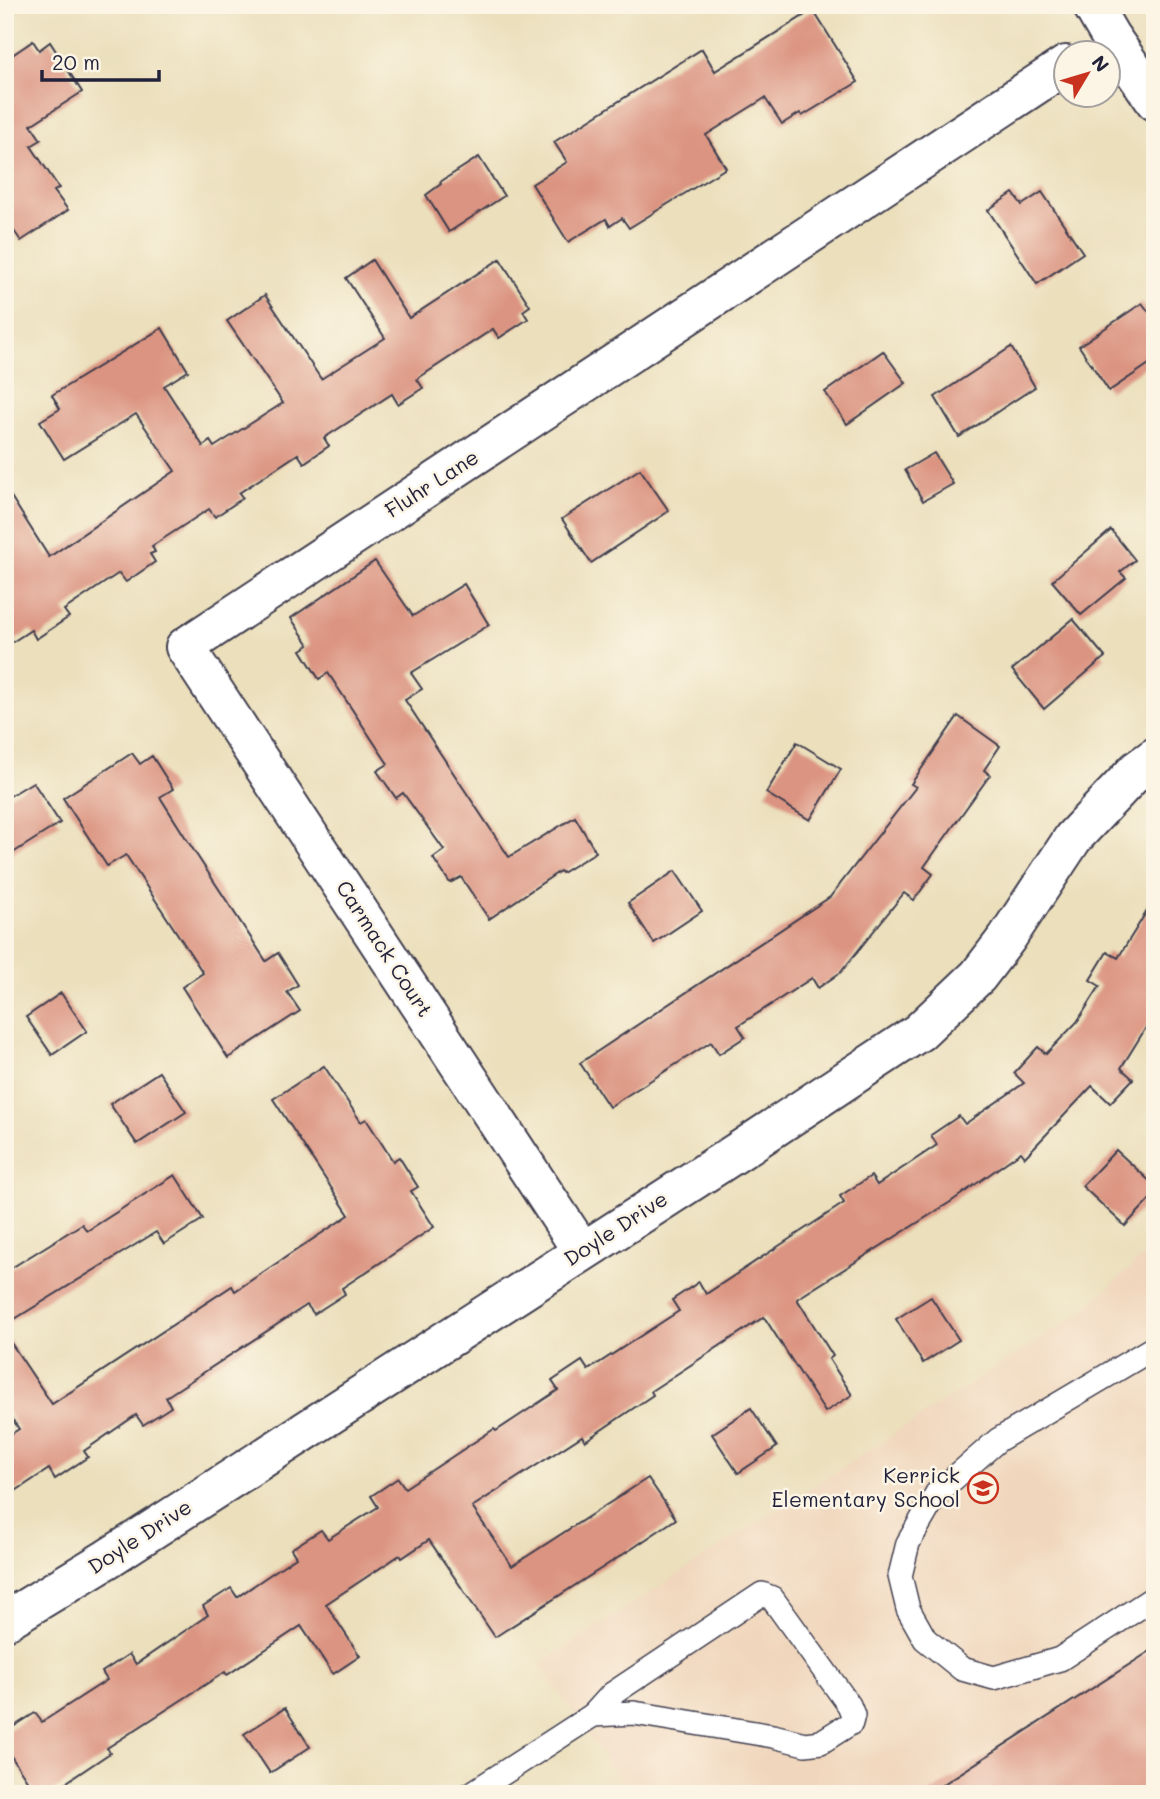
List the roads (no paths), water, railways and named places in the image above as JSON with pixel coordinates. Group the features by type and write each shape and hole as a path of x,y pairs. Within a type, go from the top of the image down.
{"street":[{"path":"1095,31 1155,101"},
{"name":"Fluhr Lane","path":"185,647 1052,74"},
{"name":"Carmack Court","path":"185,647 582,1251"},
{"name":"Doyle Drive","path":"5,1621 107,1559 919,1032 978,976 1007,938 1073,838 1137,770 1155,757"}],"lane":[{"path":"1155,1347 998,1440 937,1493 908,1543 900,1576 908,1609 925,1639 962,1670 994,1678 1060,1659 1155,1597"},
{"path":"471,1794 593,1715 612,1694 762,1594 772,1598 849,1705 853,1716 851,1723 821,1742 804,1744 773,1736 634,1713 593,1715"}],"place":[{"name":"Kerrick Elementary School","path":"983,1488"}]}
